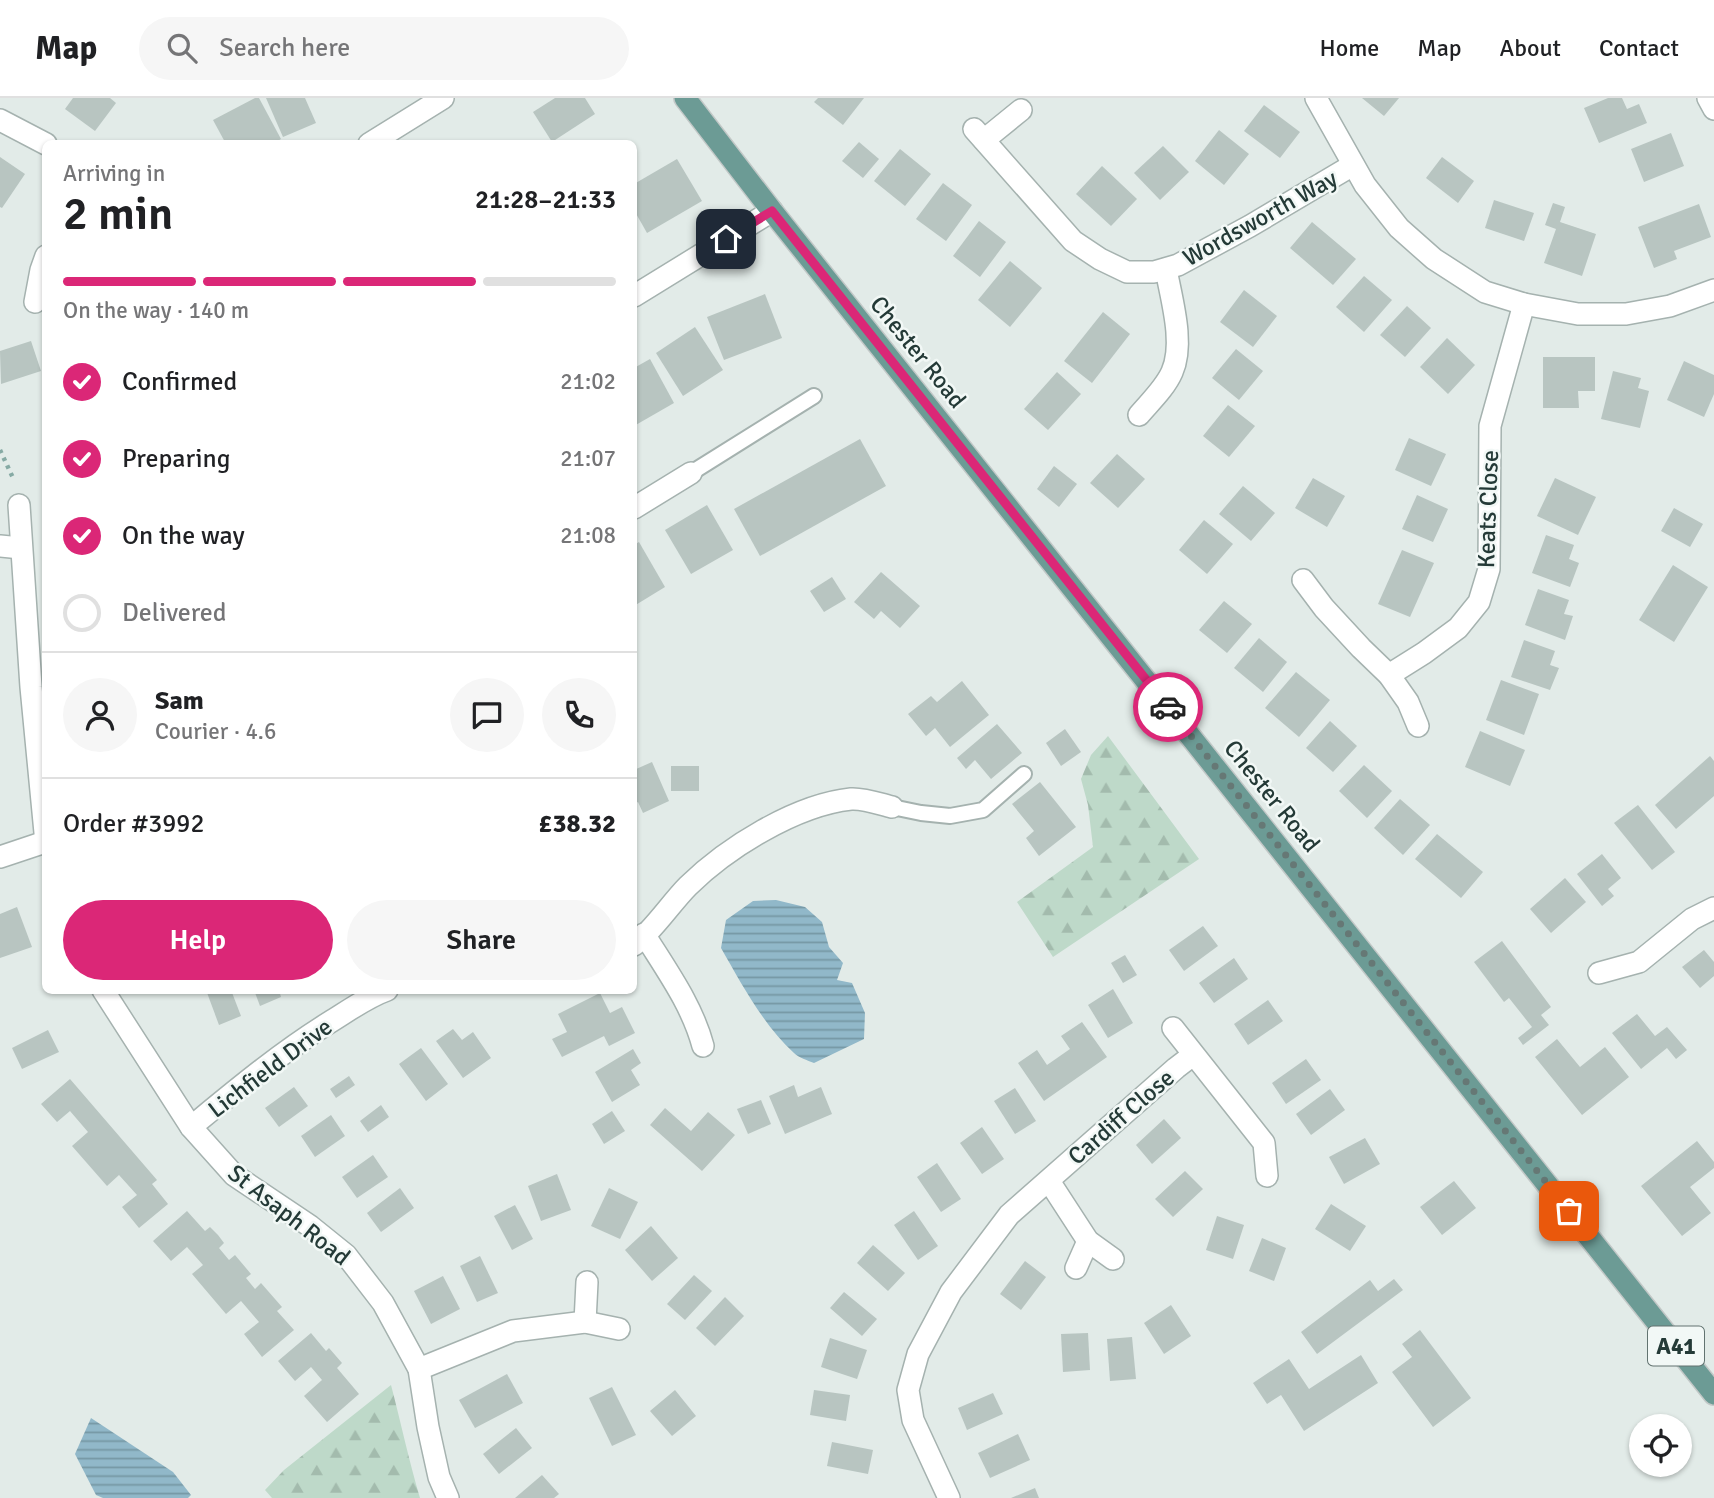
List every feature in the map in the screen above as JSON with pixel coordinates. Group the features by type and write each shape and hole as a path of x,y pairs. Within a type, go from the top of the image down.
{"main road":[{"name":"Chester Road","path":"685,98 772,211 1714,1394"}],"street":[{"path":"393,137 443,98"},
{"path":"1316,98 1364,185 1399,228 1434,259 1485,292 1524,304 1578,314 1626,314 1670,306 1714,290"},
{"path":"1708,98 1714,109"},
{"name":"Wordsworth Way","path":"1021,110 979,134 1073,241 1100,259 1127,272 1154,272 1178,265 1353,165"},
{"path":"0,120 42,142"},
{"path":"637,294 772,211"},
{"path":"35,302 42,267"},
{"name":"Wordsworth Way","path":"1139,415 1163,387 1172,371 1177,351 1175,318 1166,269"},
{"name":"Keats Close","path":"1389,675 1458,628 1479,602 1489,569 1490,426 1524,304"},
{"path":"637,506 691,473"},
{"path":"19,505 10,547 38,686 42,776"},
{"path":"1303,580 1324,608 1389,675 1408,702 1419,726"},
{"path":"703,1046 686,1001 639,939 687,887 717,860 790,817 817,807 853,799 892,807"},
{"path":"0,857 42,844"},
{"path":"1599,973 1639,962 1692,919 1714,908"},
{"name":"St Asaph Road","path":"106,994 191,1127 234,1175 310,1226 346,1255 383,1303 419,1369 439,1476 448,1498"},
{"name":"Lichfield Drive","path":"191,1127 306,1037 379,994"},
{"name":"Cardiff Close","path":"1173,1028 1264,1143 1268,1176"},
{"name":"Cardiff Close","path":"949,1498 912,1420 908,1391 918,1354 951,1292 1009,1214 1194,1055"},
{"name":"Cardiff Close","path":"1049,1181 1088,1241 1113,1259"},
{"path":"1076,1268 1088,1241"},
{"path":"585,1322 587,1282"},
{"path":"419,1369 513,1331 585,1322 619,1329"}],"lane":[{"path":"691,473 814,396"},
{"path":"892,807 950,816 984,810 1024,774"}],"green space":[{"path":"1108,736 1199,859 1053,957 1017,902 1093,847 1088,805 1081,779 1091,755"},
{"path":"391,1385 420,1498 272,1498 265,1490 284,1470"}],"water":[{"path":"776,900 805,907 822,922 829,947 843,963 837,980 852,983 865,1013 864,1039 814,1063 796,1055 773,1030 754,1004 721,948 726,920 753,901"},
{"path":"91,1418 173,1472 191,1495 188,1498 103,1498 96,1495 75,1454"}],"building":[{"path":"73,98 110,98 116,103 95,131 65,109"},
{"path":"259,98 281,139 224,140 213,120"},
{"path":"266,98 305,98 316,123 283,137"},
{"path":"555,98 585,98 595,114 555,140 551,140 533,112"},
{"path":"818,98 864,98 843,125 814,102"},
{"path":"1362,98 1399,98 1384,116"},
{"path":"1608,98 1622,98 1627,109 1639,104 1647,123 1599,143 1584,108"},
{"path":"1264,105 1300,132 1280,158 1244,131"},
{"path":"1219,130 1249,154 1224,185 1195,161"},
{"path":"1671,133 1684,166 1644,182 1631,149"},
{"path":"859,142 879,159 863,178 842,161"},
{"path":"1163,146 1189,172 1160,200 1134,173"},
{"path":"900,149 931,174 905,206 874,181"},
{"path":"0,157 25,174 2,208 0,207"},
{"path":"1442,157 1474,181 1458,203 1426,178"},
{"path":"677,159 702,201 647,233 637,215 637,182"},
{"path":"1102,166 1137,199 1111,226 1076,194"},
{"path":"943,183 972,205 946,241 916,219"},
{"path":"1494,200 1534,213 1524,241 1485,228"},
{"path":"1553,203 1565,207 1560,222 1596,234 1582,276 1544,263 1556,229 1545,225"},
{"path":"1699,204 1711,237 1674,251 1677,259 1654,268 1638,227"},
{"path":"979,221 1006,242 980,277 953,256"},
{"path":"1312,222 1356,259 1333,285 1290,248"},
{"path":"1010,261 1042,288 1010,327 978,300"},
{"path":"1364,276 1392,300 1364,332 1336,307"},
{"path":"1244,290 1277,316 1253,347 1220,322"},
{"path":"765,294 782,338 724,360 707,317"},
{"path":"1407,306 1431,328 1405,357 1380,335"},
{"path":"1103,312 1130,334 1092,383 1064,361"},
{"path":"695,327 723,370 683,396 656,353"},
{"path":"1447,338 1475,365 1448,394 1420,367"},
{"path":"31,341 41,371 1,384 0,351"},
{"path":"1236,349 1263,371 1239,400 1212,378"},
{"path":"1543,357 1595,357 1595,391 1578,391 1579,408 1543,408"},
{"path":"650,359 674,403 637,424 637,366"},
{"path":"1684,361 1714,375 1714,394 1704,417 1667,400"},
{"path":"1613,371 1641,378 1638,388 1649,391 1640,428 1601,419"},
{"path":"1057,372 1081,394 1048,430 1024,409"},
{"path":"1228,405 1255,426 1229,457 1203,436"},
{"path":"1409,438 1446,454 1431,486 1395,470"},
{"path":"860,439 886,486 760,556 734,509"},
{"path":"1117,454 1145,479 1118,508 1090,483"},
{"path":"1054,466 1077,484 1059,507 1037,489"},
{"path":"1313,478 1345,496 1327,527 1295,508"},
{"path":"1555,478 1596,497 1578,535 1537,516"},
{"path":"1243,486 1275,513 1251,541 1219,514"},
{"path":"1417,495 1448,509 1433,542 1402,529"},
{"path":"707,505 733,550 691,574 665,530"},
{"path":"1674,508 1703,524 1690,547 1661,531"},
{"path":"1204,520 1233,544 1207,574 1179,550"},
{"path":"1546,535 1574,545 1569,559 1579,563 1570,587 1532,573"},
{"path":"639,542 665,587 637,604"},
{"path":"1402,550 1434,563 1410,617 1378,604"},
{"path":"1673,565 1708,587 1674,642 1639,620"},
{"path":"881,572 920,606 900,628 881,611 874,619 854,602"},
{"path":"832,577 846,599 824,612 810,591"},
{"path":"1538,589 1569,600 1564,614 1573,616 1565,640 1525,625"},
{"path":"1224,601 1252,624 1227,653 1199,630"},
{"path":"1259,638 1287,662 1263,692 1234,668"},
{"path":"1524,640 1555,651 1550,665 1559,668 1550,690 1511,677"},
{"path":"1296,672 1330,700 1299,737 1265,708"},
{"path":"1501,680 1539,694 1524,735 1486,720"},
{"path":"962,681 989,715 950,747 935,728 926,736 908,714 931,696 937,702"},
{"path":"1330,721 1357,746 1333,772 1306,748"},
{"path":"997,724 1022,753 991,779 975,760 966,769 957,758"},
{"path":"1065,729 1081,752 1061,766 1046,743"},
{"path":"1480,731 1525,750 1510,786 1465,767"},
{"path":"1710,756 1714,761 1714,796 1676,829 1655,805"},
{"path":"652,762 669,801 643,813 637,802 637,769"},
{"path":"1364,765 1392,791 1367,818 1339,791"},
{"path":"671,766 699,766 699,791 671,791"},
{"path":"1040,782 1076,827 1039,856 1026,838 1034,831 1012,804"},
{"path":"1400,799 1430,825 1403,855 1374,828"},
{"path":"1638,805 1675,852 1652,870 1614,823"},
{"path":"1437,834 1483,872 1461,898 1415,859"},
{"path":"1602,854 1621,878 1608,889 1614,896 1602,906 1577,874"},
{"path":"1565,878 1586,902 1551,933 1530,909"},
{"path":"17,907 32,947 0,958 0,914"},
{"path":"1203,926 1218,946 1184,971 1169,950"},
{"path":"1502,941 1551,1007 1541,1015 1549,1025 1523,1045 1518,1038 1532,1027 1509,998 1504,1002 1474,962"},
{"path":"1704,950 1714,962 1714,976 1700,988 1682,967"},
{"path":"1125,955 1137,975 1123,983 1111,963"},
{"path":"1234,958 1248,979 1214,1003 1199,983"},
{"path":"1113,989 1133,1023 1108,1038 1088,1005"},
{"path":"207,994 233,994 241,1016 219,1025"},
{"path":"256,994 280,994 281,997 260,1006"},
{"path":"600,994 610,1013 622,1007 635,1033 609,1046 604,1036 562,1057 552,1039 567,1032 558,1014"},
{"path":"1268,1000 1283,1021 1248,1045 1234,1024"},
{"path":"1637,1014 1655,1036 1667,1027 1687,1050 1676,1059 1667,1048 1641,1069 1612,1033"},
{"path":"1082,1022 1107,1057 1044,1101 1018,1063 1037,1050 1047,1065 1070,1049 1061,1036"},
{"path":"453,1029 462,1040 473,1032 491,1058 463,1078 436,1041"},
{"path":"48,1030 59,1052 22,1069 12,1048"},
{"path":"1557,1039 1580,1067 1605,1047 1629,1077 1582,1115 1535,1057"},
{"path":"421,1048 448,1084 426,1101 399,1064"},
{"path":"633,1049 641,1063 631,1070 640,1085 612,1102 595,1072"},
{"path":"1306,1059 1321,1080 1286,1104 1272,1083"},
{"path":"349,1076 355,1085 336,1098 330,1089"},
{"path":"70,1079 157,1180 152,1184 168,1204 139,1228 122,1207 137,1195 119,1175 107,1186 72,1146 88,1132 70,1111 57,1122 41,1104"},
{"path":"794,1085 798,1097 821,1087 832,1114 785,1134 769,1096"},
{"path":"294,1087 308,1106 279,1127 265,1108"},
{"path":"1015,1088 1036,1121 1015,1134 994,1101"},
{"path":"1330,1089 1345,1110 1311,1135 1296,1114"},
{"path":"761,1100 771,1124 748,1134 737,1109"},
{"path":"381,1105 389,1117 368,1132 360,1121"},
{"path":"665,1108 691,1131 708,1112 735,1135 702,1171 650,1125"},
{"path":"612,1111 625,1131 604,1144 592,1124"},
{"path":"331,1115 345,1136 315,1157 301,1136"},
{"path":"1164,1119 1181,1138 1152,1164 1136,1145"},
{"path":"982,1127 1004,1159 982,1174 960,1143"},
{"path":"1365,1138 1380,1164 1344,1184 1329,1157"},
{"path":"1697,1141 1714,1162 1714,1168 1690,1187 1711,1213 1682,1236 1641,1186"},
{"path":"373,1155 388,1177 357,1198 342,1177"},
{"path":"937,1163 961,1199 941,1212 917,1177"},
{"path":"1185,1171 1203,1189 1173,1217 1155,1199"},
{"path":"557,1174 571,1210 541,1221 528,1186"},
{"path":"1454,1181 1476,1208 1442,1235 1420,1207"},
{"path":"400,1188 414,1208 381,1232 367,1213"},
{"path":"609,1188 638,1202 620,1239 591,1226"},
{"path":"1331,1204 1366,1226 1350,1251 1315,1229"},
{"path":"515,1205 533,1239 512,1250 494,1216"},
{"path":"187,1211 205,1231 210,1227 218,1235 224,1243 219,1248 229,1260 235,1255 251,1274 246,1278 255,1289 261,1283 282,1307 277,1311 294,1330 262,1357 244,1334 259,1322 241,1301 226,1314 192,1274 203,1265 187,1247 171,1261 153,1241"},
{"path":"914,1211 938,1246 918,1260 894,1225"},
{"path":"1217,1216 1244,1225 1233,1259 1206,1250"},
{"path":"651,1226 678,1258 652,1281 625,1250"},
{"path":"1262,1238 1286,1248 1274,1281 1249,1271"},
{"path":"873,1245 905,1273 888,1291 857,1263"},
{"path":"480,1256 498,1293 477,1302 460,1266"},
{"path":"1025,1261 1046,1277 1021,1310 1000,1294"},
{"path":"694,1275 712,1291 685,1320 667,1304"},
{"path":"443,1276 460,1309 431,1324 414,1291"},
{"path":"1394,1279 1403,1290 1317,1354 1301,1332 1370,1280 1378,1291"},
{"path":"844,1292 877,1319 862,1336 830,1308"},
{"path":"725,1297 744,1316 715,1346 696,1328"},
{"path":"1171,1305 1191,1336 1164,1354 1144,1323"},
{"path":"1420,1330 1471,1398 1433,1427 1392,1372 1412,1357 1402,1344"},
{"path":"311,1333 326,1351 329,1348 342,1363 337,1368 359,1394 327,1422 304,1396 322,1380 311,1367 295,1381 278,1361"},
{"path":"1088,1333 1090,1370 1063,1372 1061,1334"},
{"path":"1132,1337 1136,1379 1110,1381 1107,1339"},
{"path":"830,1338 867,1350 857,1379 821,1367"},
{"path":"1361,1355 1378,1383 1304,1431 1281,1395 1267,1404 1253,1383 1289,1359 1309,1389"},
{"path":"507,1374 523,1403 475,1428 459,1400"},
{"path":"612,1387 636,1435 612,1446 589,1398"},
{"path":"675,1390 696,1416 672,1436 650,1411"},
{"path":"814,1390 850,1395 846,1421 810,1415"},
{"path":"993,1393 1003,1414 967,1430 958,1408"},
{"path":"516,1428 532,1448 499,1474 483,1454"},
{"path":"1018,1434 1030,1460 990,1478 978,1453"},
{"path":"832,1442 873,1450 868,1474 827,1466"},
{"path":"542,1475 559,1494 554,1498 515,1498"},
{"path":"1035,1488 1039,1498 1011,1498"}],"way so far":[{"path":"1168,707 1569,1211"}],"route":[{"path":"726,239 772,211 1168,707"}]}
